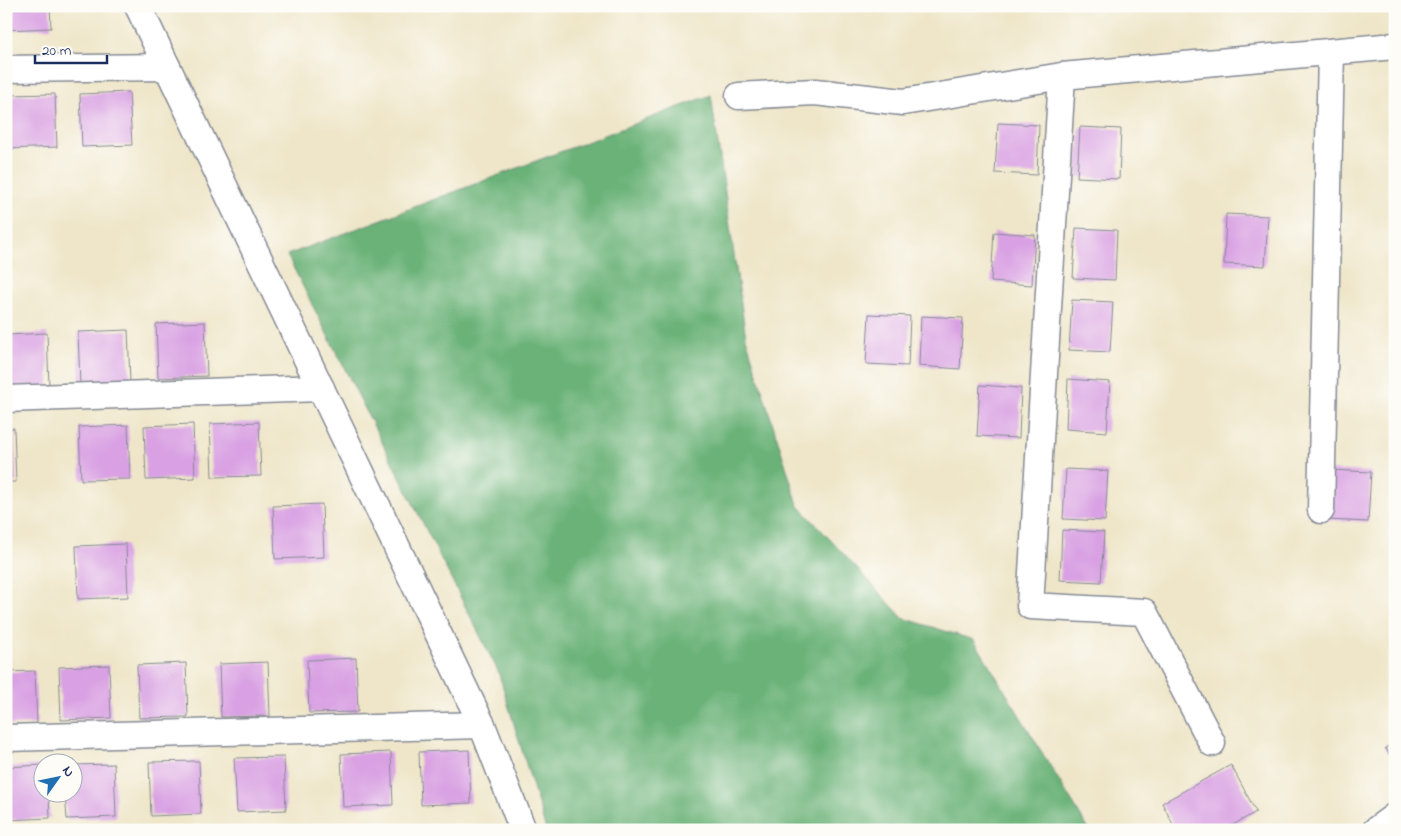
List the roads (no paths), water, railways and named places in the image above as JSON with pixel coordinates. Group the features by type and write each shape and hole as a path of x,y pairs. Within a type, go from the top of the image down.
{"street":[{"path":"138,6 482,726 523,830"},
{"path":"739,96 815,92 903,102 1062,76 1395,46"},
{"path":"1321,510 1330,52"},
{"path":"6,69 167,67"},
{"path":"1062,76 1030,606 1144,612 1212,743"},
{"path":"6,400 321,388"},
{"path":"6,738 482,726"},
{"path":"1376,830 1395,816"}]}
